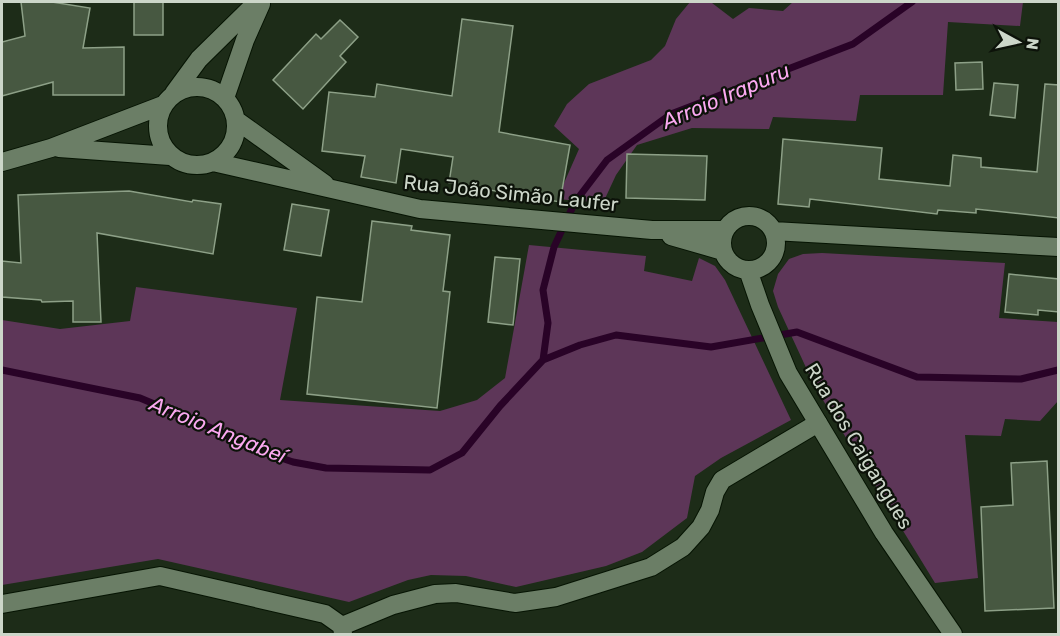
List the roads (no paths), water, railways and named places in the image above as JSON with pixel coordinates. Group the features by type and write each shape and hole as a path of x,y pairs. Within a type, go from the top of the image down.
{"main road":[{"path":"2,162 51,148 168,99 188,87 196,87 215,90 225,98 236,120 236,133 231,145 213,162 191,165 170,156 157,132 158,118 168,99 205,53 257,2"},
{"path":"225,98 245,40 262,2"},
{"name":"Rua João Simão Laufer","path":"236,120 331,188"},
{"path":"51,148 170,156"},
{"name":"Rua João Simão Laufer","path":"213,162 420,209 589,226 652,230 725,230"},
{"path":"744,216 755,216 766,222 773,231 776,242 774,252 768,262 759,268 748,270 738,267 723,251 722,240 725,230 733,221 744,216"},
{"name":"Rua João Simão Laufer","path":"652,230 723,251"},
{"path":"773,231 1059,246"},
{"name":"Rua dos Caigangues","path":"748,270 788,373 884,533 953,634"},
{"path":"2,603 160,576 325,614 343,630 393,605 435,594 456,593 515,603 555,597 651,567 683,547 701,527 722,480 818,423"}],"waterway":[{"name":"Arroio Irapuru","path":"543,360 548,323 543,290 554,247 575,202 607,160 671,114 853,44 912,2"},
{"name":"Arroio Angabeí","path":"2,370 140,398 252,448 293,462 326,468 430,470 462,453 500,406 543,360 580,345 616,335 711,347 797,332 917,377 1021,379 1058,370"}]}
